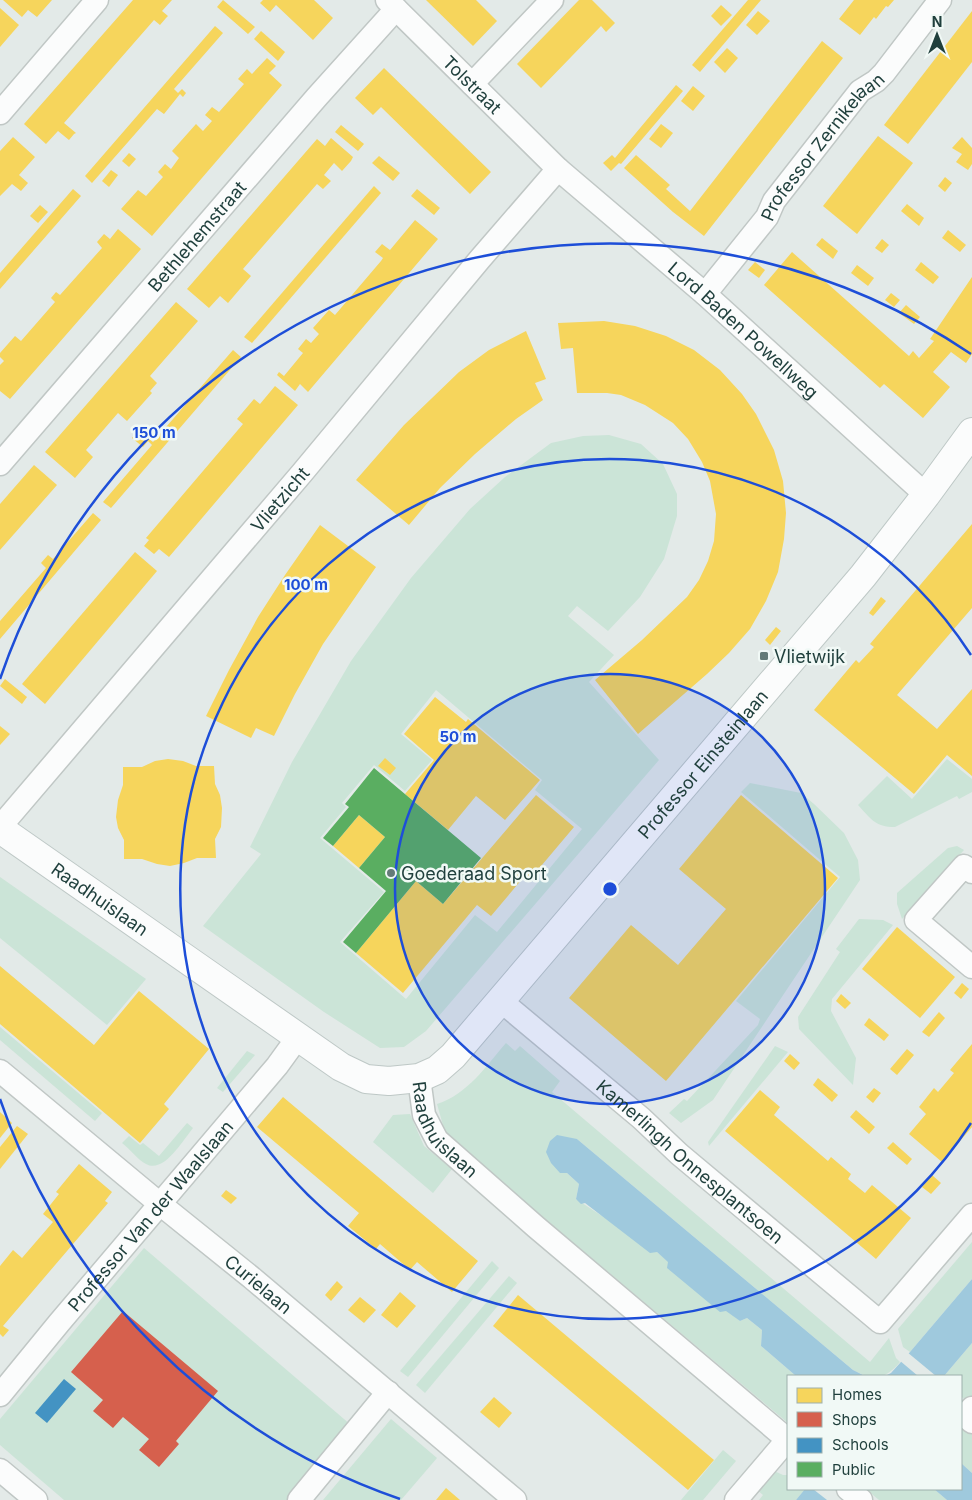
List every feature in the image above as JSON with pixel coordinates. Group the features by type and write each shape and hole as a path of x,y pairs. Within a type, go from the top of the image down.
{"street":[{"path":"0,113 97,0"},
{"path":"472,84 552,0"},
{"name":"Professor Zernikelaan","path":"705,294 767,217 774,201 860,91 876,81 884,72 940,0"},
{"name":"Tolstraat","path":"392,5 558,169"},
{"name":"Bethlehemstraat","path":"0,464 316,98 392,5"},
{"name":"Lord Baden Powellweg","path":"558,169 705,294 926,495"},
{"name":"Vlietzicht","path":"0,828 314,460 480,259 558,169"},
{"name":"Professor Einsteinlaan","path":"419,1078 437,1070 453,1056 501,1001 863,576 972,432"},
{"name":"Raadhuislaan","path":"0,828 341,1067 366,1079 388,1081 419,1078 424,1114 437,1140 536,1227 787,1438"},
{"path":"972,872 964,866 916,920 972,967"},
{"name":"Kamerlingh Onnesplantsoen","path":"501,1001 642,1118 694,1166 880,1322 972,1215"},
{"name":"Professor Van der Waalslaan","path":"0,1395 277,1066 298,1036"},
{"name":"Curielaan","path":"0,1070 252,1278 515,1500"},
{"path":"299,1500 388,1392"},
{"path":"736,1500 787,1440"},
{"path":"0,1470 36,1500"},
{"path":"849,1490 861,1500"}],"green space":[{"path":"609,435 641,444 663,464 677,494 677,516 664,559 640,597 608,631 577,606 568,616 614,655 589,682 659,760 426,1031 404,1047 380,1048 324,1012 203,926 261,854 250,847 292,762 351,661 411,578 470,509 505,477 551,443 583,436","holes":["436,690 542,780 535,790 582,829 497,932 475,915 406,999 340,942 384,892 320,838 346,807 342,803 374,765 405,791 432,760 401,734"]},
{"path":"947,759 972,779 972,792 959,799 957,796 895,827 878,824 858,805 887,776 912,799"},
{"path":"750,783 801,793 814,804 844,833 858,860 860,880 713,1100 681,1123 669,1113 684,1099 687,1101 758,1025 760,1019 736,1001 840,877 741,792"},
{"path":"957,846 964,850 902,919 897,904 897,893 948,848"},
{"path":"0,877 146,979 107,1025 0,938"},
{"path":"859,919 883,920 893,925 832,999 831,1011 856,1058 853,1085 799,1029 798,1017 840,952 836,949"},
{"path":"0,1027 102,1113 95,1121 0,1040"},
{"path":"506,1043 515,1051 520,1046 560,1081 552,1092 870,1362 889,1338 896,1358 900,1362 884,1375 864,1375 853,1370 577,1139 567,1173 579,1184 576,1199 657,1252 740,1321 747,1318 762,1330 761,1346 795,1375 787,1375 787,1422 446,1136 437,1104 458,1093 484,1070"},
{"path":"775,1046 788,1052 709,1146 708,1142"},
{"path":"247,1051 255,1055 223,1092 217,1088"},
{"path":"410,1114 424,1146 452,1169 433,1193 373,1142 393,1115"},
{"path":"187,1123 193,1128 172,1154 160,1164 153,1166 146,1164 122,1143 129,1136 140,1145 143,1143 159,1156"},
{"path":"972,1242 972,1279 910,1352 903,1347 898,1329"},
{"path":"144,1248 351,1425 288,1500 64,1500 0,1445 0,1419"},
{"path":"492,1261 499,1268 408,1377 400,1371"},
{"path":"509,1276 517,1283 425,1393 416,1385"},
{"path":"972,1343 972,1396 967,1402 962,1397 962,1375 945,1375"},
{"path":"391,1419 437,1458 401,1500 323,1500"},
{"path":"962,1423 972,1431 972,1473 962,1464"},
{"path":"723,1450 736,1461 703,1500 681,1500"},
{"path":"772,1470 787,1475 787,1490 804,1490 796,1500 759,1500 763,1495 756,1489"},
{"path":"867,1490 935,1490 947,1500 879,1500"}],"water":[{"path":"557,1135 577,1139 853,1370 863,1375 795,1375 761,1346 762,1330 747,1318 740,1321 726,1311 720,1312 667,1268 668,1262 657,1252 650,1253 585,1203 581,1204 576,1199 579,1184 567,1173 560,1173 551,1163 546,1152 550,1141"},
{"path":"972,1279 972,1343 945,1375 887,1375 910,1352"},
{"path":"962,1464 972,1473 972,1500 947,1500 935,1490 962,1490"},
{"path":"804,1490 853,1490 846,1500 796,1500"}],"pier":[{"path":"907,1352 935,1375 917,1375 899,1360"},
{"path":"814,1490 855,1490 849,1500 827,1500"}],"building: Homes":[{"path":"3,0 52,0 37,17 28,10 22,17"},
{"path":"133,0 172,0 162,11 168,16 160,25 154,20 64,123 76,133 69,140 58,131 46,144 24,124"},
{"path":"223,0 255,27 248,34 217,7"},
{"path":"263,0 314,0 333,18 313,40 276,5 270,12 260,3"},
{"path":"426,0 476,0 497,21 473,46"},
{"path":"579,0 592,0 615,23 606,32 601,26 541,88 517,64"},
{"path":"748,0 761,0 700,72 692,65"},
{"path":"854,0 894,0 888,7 886,6 876,19 874,17 860,35 839,19"},
{"path":"721,5 732,15 721,26 711,16"},
{"path":"0,8 19,25 0,47"},
{"path":"758,11 770,21 757,35 746,25"},
{"path":"972,11 972,62 908,144 884,125"},
{"path":"215,26 223,33 174,89 178,93 182,89 186,93 183,97 180,94 164,114 157,109 92,183 85,176"},
{"path":"261,31 285,52 278,61 254,39"},
{"path":"822,41 843,58 704,236 673,212 624,168 636,155 670,185 666,189 690,211"},
{"path":"727,48 738,58 725,73 714,62"},
{"path":"267,58 276,66 269,73 282,85 152,236 121,209 138,190 146,196 163,177 158,172 165,164 171,169 179,158 172,151 196,124 203,131 212,121 205,115 212,107 219,112 244,84 238,79 247,69 252,74"},
{"path":"384,68 491,172 470,194 381,107 373,115 355,98"},
{"path":"676,85 683,91 621,164 619,163 611,171 603,163 612,155 615,158"},
{"path":"693,86 705,96 693,111 681,101"},
{"path":"661,124 673,133 661,148 649,139"},
{"path":"341,125 364,144 358,151 335,132"},
{"path":"878,136 913,163 857,234 823,206"},
{"path":"13,137 35,157 19,175 28,183 21,191 12,184 0,196 0,151"},
{"path":"962,137 972,148 972,164 968,170 956,162 962,154 952,148"},
{"path":"331,138 353,157 351,161 342,171 334,163 324,175 331,181 323,189 317,184 243,269 251,276 228,303 220,296 209,308 187,289 317,139 325,146"},
{"path":"129,153 136,159 129,167 122,161"},
{"path":"379,156 400,173 393,181 372,163"},
{"path":"111,170 118,175 109,187 102,181"},
{"path":"945,177 952,183 945,192 938,186"},
{"path":"374,186 381,193 252,343 244,337"},
{"path":"73,189 81,196 0,289 0,273"},
{"path":"417,189 440,208 434,215 411,196"},
{"path":"907,204 924,218 919,226 901,211"},
{"path":"40,205 48,212 38,223 30,216"},
{"path":"415,220 438,239 308,392 300,384 295,391 277,375 279,372 284,376 303,353 298,349 306,339 311,343 319,334 313,328 329,310 335,315 381,261 383,258 375,252 382,244 390,250"},
{"path":"118,229 141,249 10,399 0,391 0,365 4,361 0,357 0,353 15,336 21,341 55,302 51,298 56,292 60,295 102,248 97,242 104,234 110,239"},
{"path":"948,230 966,245 960,252 942,238"},
{"path":"822,238 838,251 833,259 816,245"},
{"path":"882,239 889,245 882,253 875,248"},
{"path":"792,252 909,356 913,351 919,358 934,341 930,339 972,277 972,354 966,363 951,352 933,372 950,387 923,418 884,384 880,388 764,285"},
{"path":"755,262 765,270 759,278 748,270"},
{"path":"921,262 939,277 933,284 915,270"},
{"path":"857,265 874,278 868,286 851,273"},
{"path":"891,293 900,300 894,307 885,300"},
{"path":"176,302 198,321 150,376 157,383 150,391 152,393 127,421 118,413 86,450 93,457 75,478 45,452"},
{"path":"906,305 920,317 914,324 899,313"},
{"path":"604,321 635,326 666,336 694,350 720,370 742,394 756,414 774,450 783,481 786,513 784,539 778,572 766,601 750,629 707,674 638,734 595,680 642,640 687,597 699,580 708,561 714,541 716,514 710,481 702,462 688,439 673,423 645,405 621,395 577,393 573,348 561,349 558,323"},
{"path":"526,331 546,379 535,383 543,400 516,419 475,454 440,488 409,525 356,480 404,425 459,372 489,350"},
{"path":"233,350 241,357 111,508 103,502 152,445 148,441 143,447 132,438 138,430 153,442"},
{"path":"275,386 298,405 169,557 159,549 154,554 144,546 149,540 146,538 243,424 237,419 254,399 260,404"},
{"path":"34,465 57,485 0,550 0,504"},
{"path":"93,513 101,520 0,639 0,621 46,568 41,563 48,555 53,559"},
{"path":"972,524 972,608 897,695 937,729 972,689 972,776 947,755 914,794 814,710 856,660 859,663 874,647 870,644"},
{"path":"320,525 376,567 323,644 274,736 256,728 251,738 206,716 258,617"},
{"path":"135,552 157,571 45,704 22,684"},
{"path":"881,597 886,601 873,616 869,613"},
{"path":"776,627 781,631 770,645 765,640"},
{"path":"5,679 27,697 22,704 0,686"},
{"path":"435,697 466,722 468,719 540,780 505,820 476,796 448,830 405,794 434,760 404,734"},
{"path":"0,726 10,734 0,745"},
{"path":"385,758 396,768 390,775 378,766"},
{"path":"168,759 183,761 196,766 214,766 215,784 220,795 222,808 221,827 215,839 216,858 197,858 170,866 142,859 124,859 124,840 118,828 116,817 118,800 123,785 123,767 142,767 155,761"},
{"path":"536,795 574,827 531,878 528,880 523,878 491,916 477,905 403,993 356,953 416,881 443,904"},
{"path":"741,795 838,878 666,1081 569,998 631,925 678,965 726,909 679,869"},
{"path":"359,815 385,837 359,868 333,846"},
{"path":"897,927 955,977 920,1018 862,969"},
{"path":"0,966 94,1045 139,991 209,1049 164,1104 169,1109 140,1143 0,1024"},
{"path":"962,983 969,989 961,999 954,993"},
{"path":"841,994 851,1003 845,1009 836,1001"},
{"path":"939,1012 945,1018 929,1037 922,1032"},
{"path":"869,1018 889,1035 884,1041 864,1025"},
{"path":"972,1044 972,1127 942,1162 909,1134 926,1114 919,1107 934,1088 938,1092 954,1073 950,1070"},
{"path":"907,1049 914,1055 897,1075 890,1069"},
{"path":"790,1054 800,1063 794,1070 784,1061"},
{"path":"818,1078 838,1095 832,1102 813,1085"},
{"path":"874,1088 881,1093 873,1103 866,1097"},
{"path":"760,1090 780,1107 774,1115 828,1161 831,1157 851,1174 848,1179 865,1193 872,1185 911,1218 876,1259 725,1131"},
{"path":"283,1097 478,1261 452,1292 417,1262 410,1270 380,1244 376,1249 348,1226 359,1213 257,1127"},
{"path":"856,1110 875,1127 869,1134 850,1117"},
{"path":"0,1112 12,1123 0,1138"},
{"path":"17,1126 28,1134 0,1169 0,1147"},
{"path":"893,1142 912,1159 907,1165 887,1148"},
{"path":"79,1164 112,1192 105,1201 108,1203 3,1326 9,1330 3,1337 0,1334 0,1266 13,1250 22,1258 53,1222 43,1214 59,1194 56,1192"},
{"path":"932,1175 941,1183 931,1194 922,1187"},
{"path":"226,1190 237,1198 231,1204 221,1196"},
{"path":"337,1281 343,1287 331,1301 325,1295"},
{"path":"400,1292 416,1306 397,1328 381,1315"},
{"path":"518,1295 714,1460 688,1490 493,1326"},
{"path":"360,1297 376,1310 364,1323 348,1310"},
{"path":"494,1397 512,1413 499,1428 480,1412"},
{"path":"446,1488 460,1500 436,1500"}],"building: Shops":[{"path":"123,1311 218,1391 176,1441 179,1444 159,1467 139,1450 149,1439 123,1417 113,1428 93,1411 103,1400 71,1372"}],"building: Schools":[{"path":"64,1379 76,1389 47,1423 35,1413"}],"building: Public":[{"path":"374,768 481,858 443,904 416,881 356,953 343,942 386,891 359,868 385,837 359,815 333,846 323,838 349,807 345,804"}],"place":[{"name":"Vlietwijk","path":"764,656"},
{"name":"Goederaad Sport","path":"391,873"}]}
